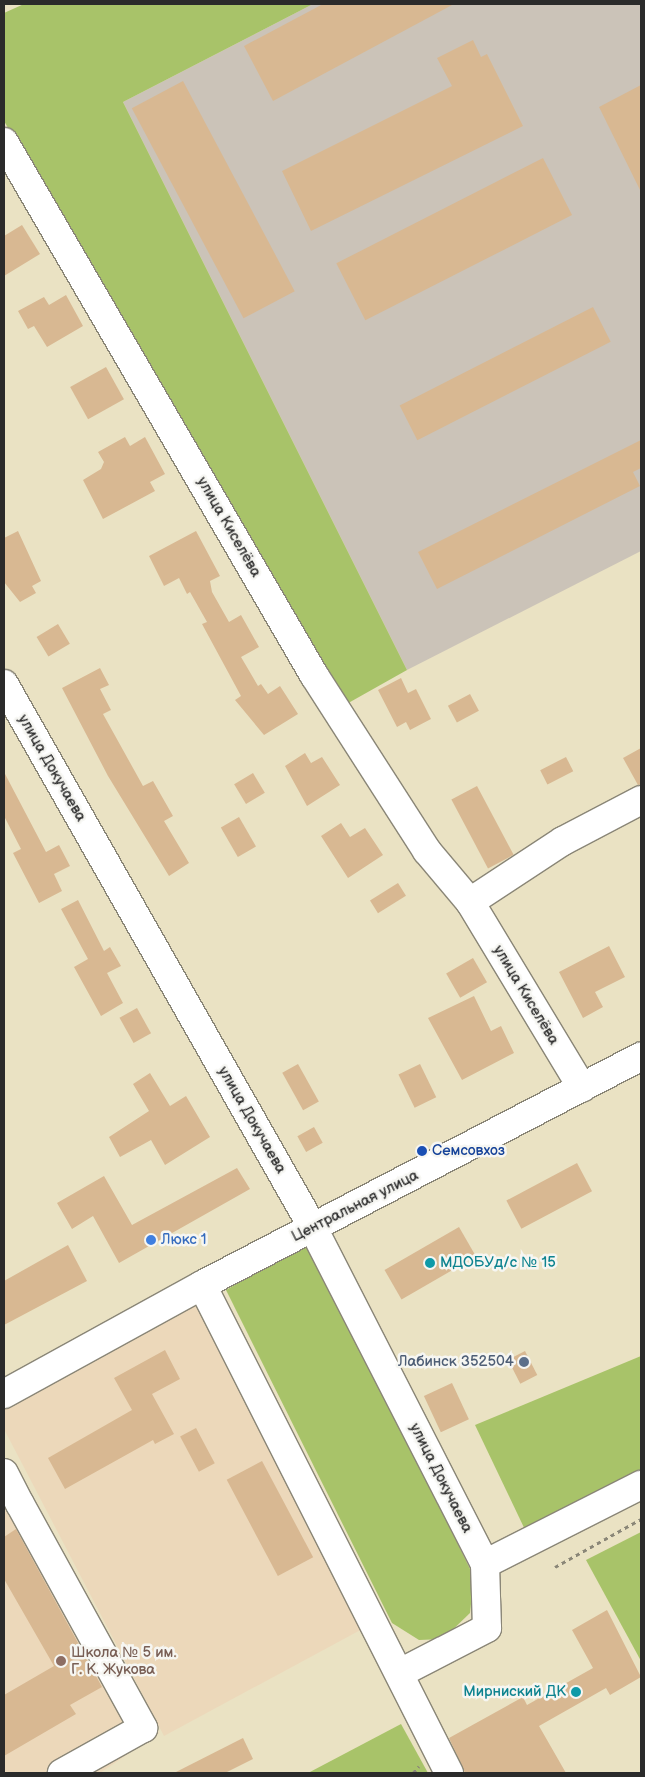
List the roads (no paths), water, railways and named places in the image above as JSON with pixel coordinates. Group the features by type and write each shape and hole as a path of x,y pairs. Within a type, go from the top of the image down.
{"street":[{"name":"улица Киселёва","path":"4,142 314,675 427,851 470,902 582,1088"},
{"name":"улица Докучаева","path":"4,684 313,1228 485,1564"},
{"path":"470,902 563,841 641,800"},
{"name":"Центральная улица","path":"4,1394 202,1285 641,1056"},
{"path":"202,1285 449,1773"},
{"path":"4,1473 143,1728 62,1773"},
{"path":"400,1673 487,1628 485,1564 641,1485"}],"place":[{"name":"Семсовхоз","path":"422,1151"},
{"name":"Люкс 1","path":"151,1240"},
{"name":"МДОБУд/с № 15","path":"430,1263"},
{"name":"Лабинск 352504","path":"524,1362"},
{"name":"Школа № 5 им. Г. К. Жукова","path":"61,1661"},
{"name":"Мирниский ДК","path":"576,1692"}]}
